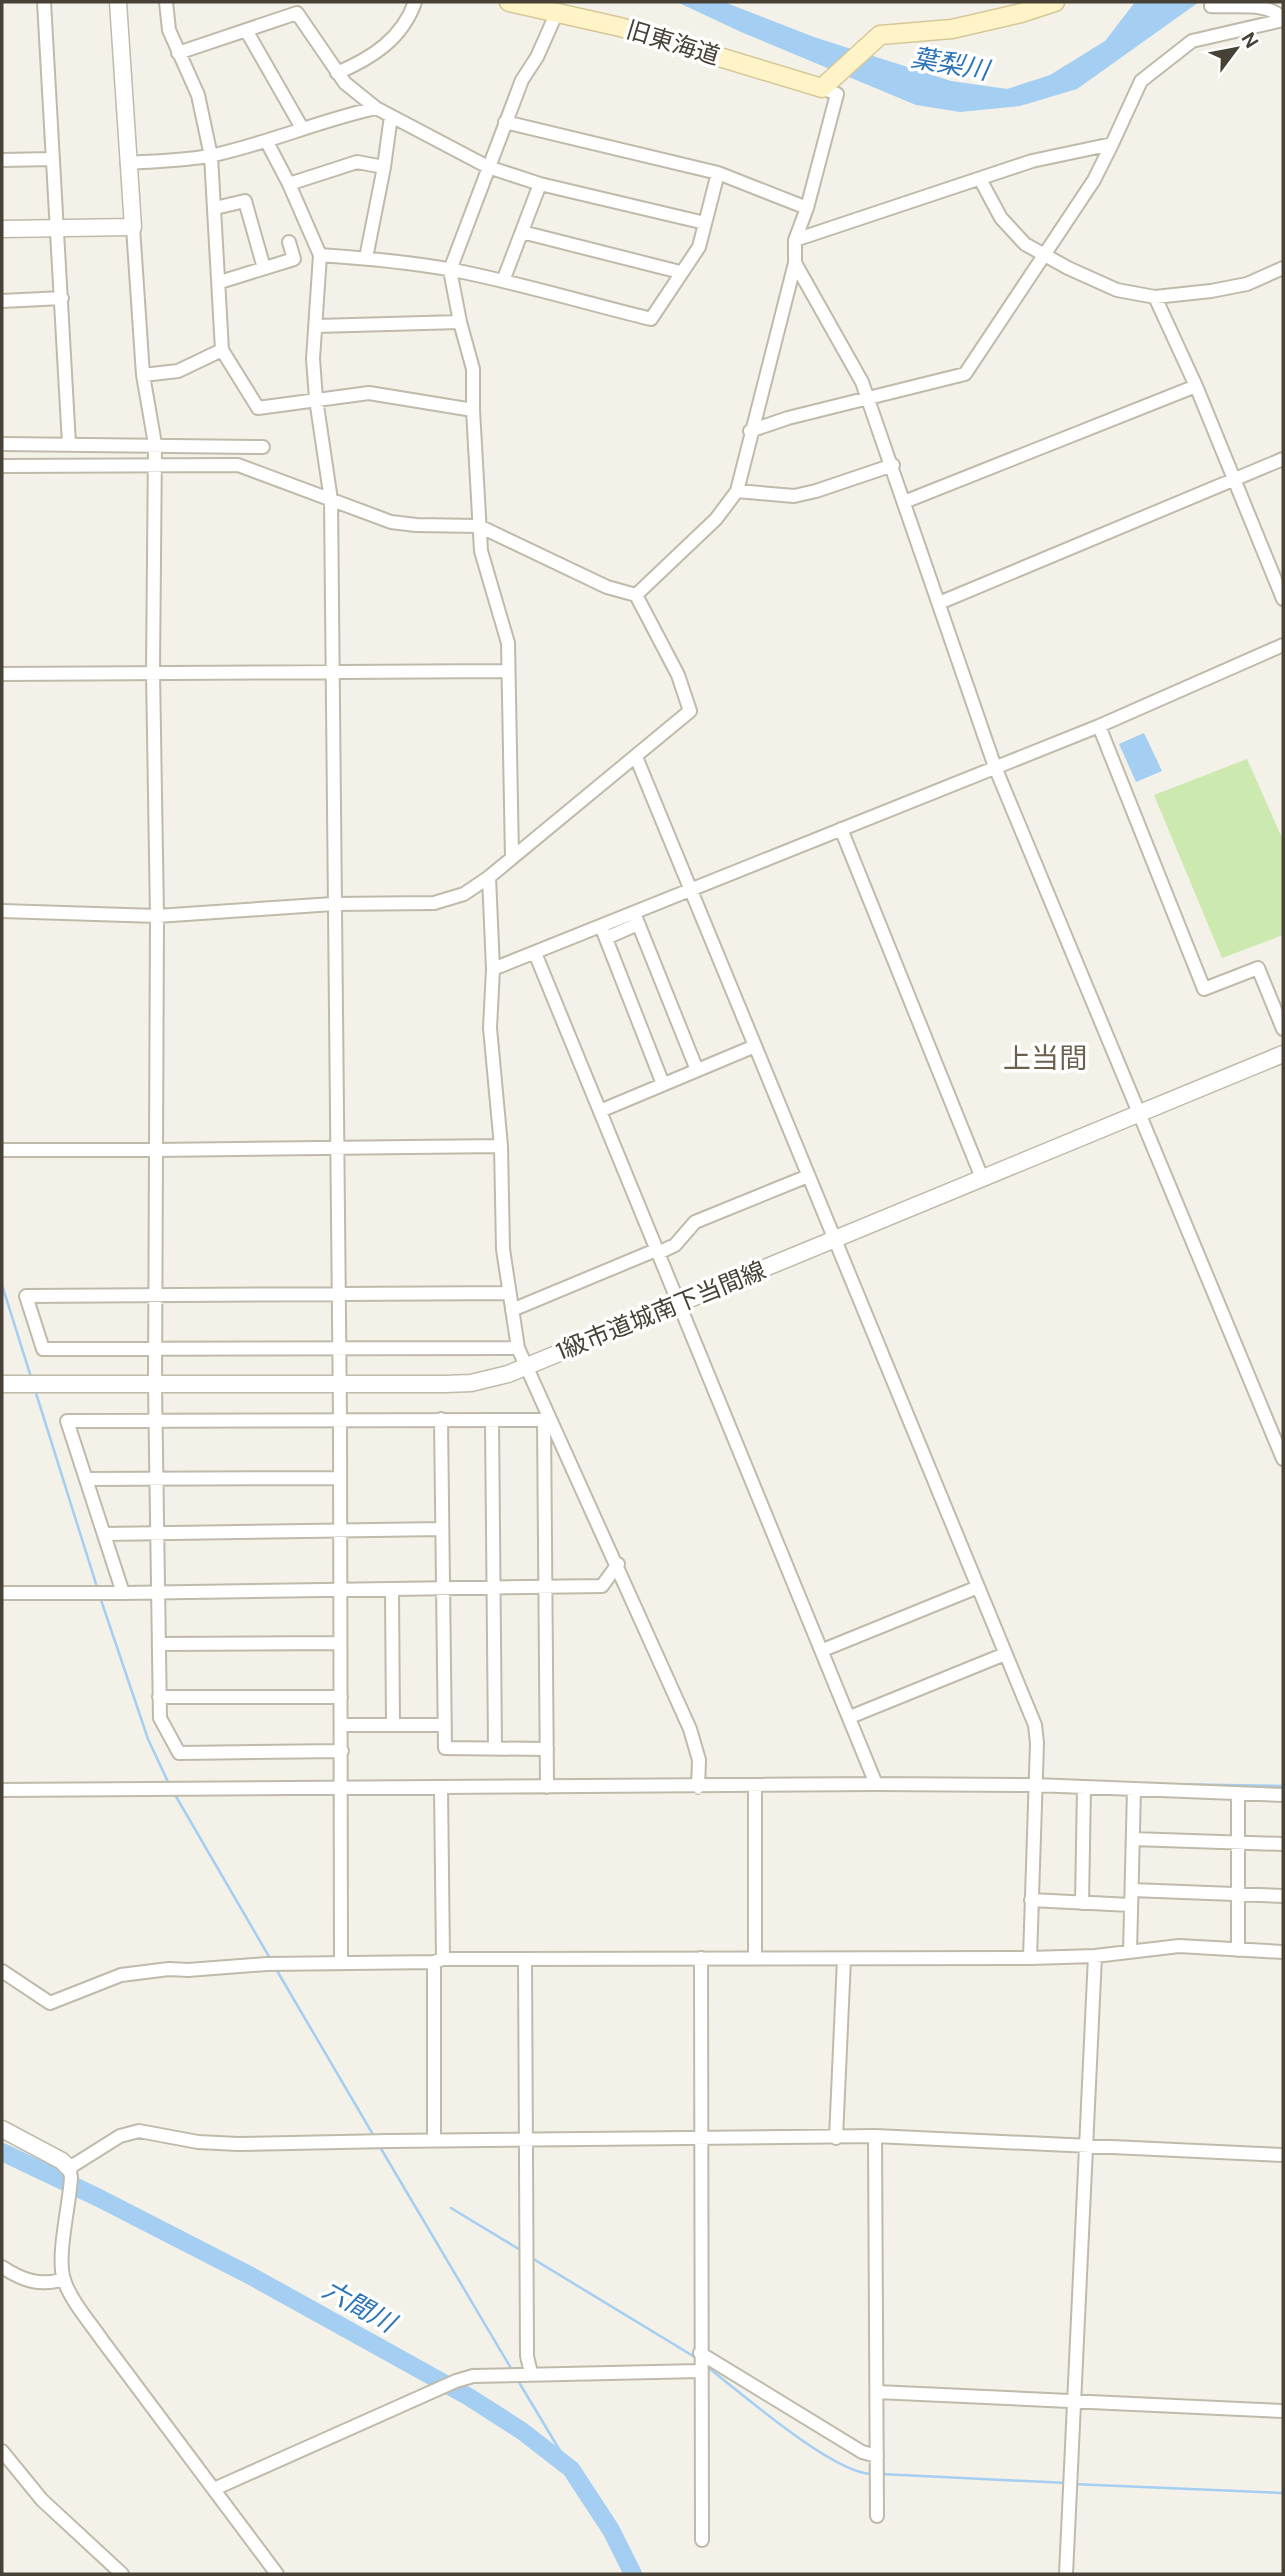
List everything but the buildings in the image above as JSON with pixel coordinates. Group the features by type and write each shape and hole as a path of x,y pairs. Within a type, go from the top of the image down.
{"main road":[{"name":"旧東海道","path":"509,2 620,27 827,84"},
{"path":"827,84 880,35 963,26 1055,2"}],"street":[{"path":"44,2 69,444"},
{"path":"118,2 143,375 155,444 155,1385 160,1717 178,1753 342,1751"},
{"path":"166,2 169,30 198,95 211,156 222,350 258,408 369,393 473,410"},
{"path":"337,73 368,60 380,51 402,27 415,2"},
{"path":"750,431 788,418 965,374 1094,180 1141,80 1192,41 1283,19 1277,12 1264,7 1211,6"},
{"path":"512,858 508,643 481,551 473,369 450,270 522,80 537,57 557,12"},
{"path":"177,52 298,13 345,83 376,108 488,167 540,184 705,223"},
{"path":"246,30 302,128"},
{"path":"636,595 716,519 737,491 794,263 795,240 807,208 837,94 827,84"},
{"path":"127,163 211,156 267,142 302,128 376,108"},
{"path":"366,258 391,116"},
{"path":"505,122 718,173 807,208"},
{"path":"267,142 320,255 313,359 331,500 340,1419 341,1963"},
{"path":"795,240 1055,155 1112,144"},
{"path":"2,160 53,159"},
{"path":"289,184 357,162 384,167"},
{"path":"320,255 366,258 450,270 651,319 699,247 718,173"},
{"path":"980,179 1012,232 1025,244 1117,290 1155,297 1211,291 1247,284 1283,268"},
{"path":"503,281 540,184"},
{"path":"215,208 246,201 264,268"},
{"path":"2,229 133,227"},
{"path":"522,232 680,272"},
{"path":"220,282 294,259 289,242"},
{"path":"794,263 862,382 893,465 995,767 1283,1459"},
{"path":"1155,297 1196,386 1283,599"},
{"path":"2,301 62,298"},
{"path":"317,326 460,322"},
{"path":"143,375 178,371 222,350"},
{"path":"904,502 1196,386"},
{"path":"2,443 263,447"},
{"path":"939,603 1283,458"},
{"path":"2,466 238,465 391,522 480,526 607,587 636,595 678,675 690,711 489,877 464,894 434,903 333,904 157,916 2,911"},
{"path":"737,491 794,496 893,465"},
{"path":"493,969 603,932 691,890 1099,726 1283,645"},
{"path":"2,674 508,671"},
{"path":"1099,726 1204,989 1258,968 1283,1029"},
{"path":"636,757 1035,1725 1037,1743 1030,1958"},
{"path":"841,829 982,1178"},
{"path":"489,877 493,969 490,1028 500,1146 503,1249 518,1348 546,1419 618,1564 690,1729 699,1760 698,1787"},
{"path":"636,918 697,1070"},
{"path":"603,932 663,1084"},
{"path":"536,953 876,1784"},
{"path":"600,1111 755,1046"},
{"name":"1級市道城南下当間線","path":"2,1384 471,1383 489,1380 1283,1054"},
{"path":"2,1150 500,1146"},
{"path":"512,1310 675,1245 695,1222 808,1176"},
{"path":"509,1293 26,1296 43,1349 518,1348"},
{"path":"441,1419 445,1748 547,1749"},
{"path":"122,1593 67,1421 546,1419"},
{"path":"546,1419 547,1787"},
{"path":"492,1420 495,1748"},
{"path":"86,1479 339,1478"},
{"path":"104,1534 442,1530"},
{"path":"2,1593 392,1591 602,1586 618,1564"},
{"path":"823,1650 978,1587"},
{"path":"392,1591 393,1725"},
{"path":"159,1644 341,1643"},
{"path":"850,1717 1005,1654"},
{"path":"159,1697 341,1697"},
{"path":"341,1725 445,1725"},
{"path":"2,1790 698,1787 1036,1780 1084,1787 1283,1795"},
{"path":"755,1786 755,1958"},
{"path":"434,2141 440,1787"},
{"path":"1082,1903 1084,1787"},
{"path":"1130,1952 1134,1789"},
{"path":"1238,1794 1238,1950"},
{"path":"1133,1839 1283,1844"},
{"path":"1132,1890 1283,1896"},
{"path":"1031,1900 1131,1905"},
{"path":"2,1971 50,2003 121,1975 169,1969 267,1964 525,1959 1030,1958 1095,1956 1179,1946 1283,1952"},
{"path":"1066,2574 1095,1956"},
{"path":"701,1958 702,2540"},
{"path":"525,1959 529,2373"},
{"path":"836,2138 844,1959"},
{"path":"2,2129 62,2161 70,2172 63,2244 64,2279 102,2340 278,2574"},
{"path":"70,2172 120,2136 139,2131 198,2142 237,2144 875,2136 1283,2155"},
{"path":"875,2136 877,2516"},
{"path":"2,2267 14,2275 41,2284 64,2279"},
{"path":"700,2353 862,2452 877,2456"},
{"path":"214,2489 456,2381 473,2376 700,2371"},
{"path":"877,2392 1283,2411"},
{"path":"2,2451 42,2500 122,2574"}],"green space":[{"path":"1247,759 1283,840 1283,935 1222,958 1154,795"}],"water":[{"path":"677,2 724,2 814,37 951,81 1007,89 1050,75 1105,41 1135,2 1199,2 1077,89 1020,106 960,112 916,105 741,32"},
{"path":"1144,733 1162,771 1136,782 1119,744"}],"waterway":[{"path":"2,1285 31,1377"},
{"path":"35,1390 97,1587"},
{"path":"100,1597 148,1739 169,1784"},
{"path":"707,1779 868,1778"},
{"path":"880,1778 1017,1779"},
{"path":"1163,1784 1283,1786"},
{"path":"174,1793 271,1960"},
{"path":"276,1969 375,2138"},
{"path":"380,2147 512,2370"},
{"name":"六間川","path":"2,2152 251,2276 469,2397 522,2431 571,2469 611,2530 633,2574"},
{"path":"451,2208 522,2251"},
{"path":"530,2257 698,2359"},
{"path":"706,2366 810,2446 854,2470 871,2474"},
{"path":"517,2379 571,2469"},
{"path":"881,2474 1067,2483"},
{"path":"1073,2484 1283,2493"}],"district":[{"name":"上当間","path":"1045,1058"}],"water label":[{"name":"葉梨川","path":"950,64"}]}
